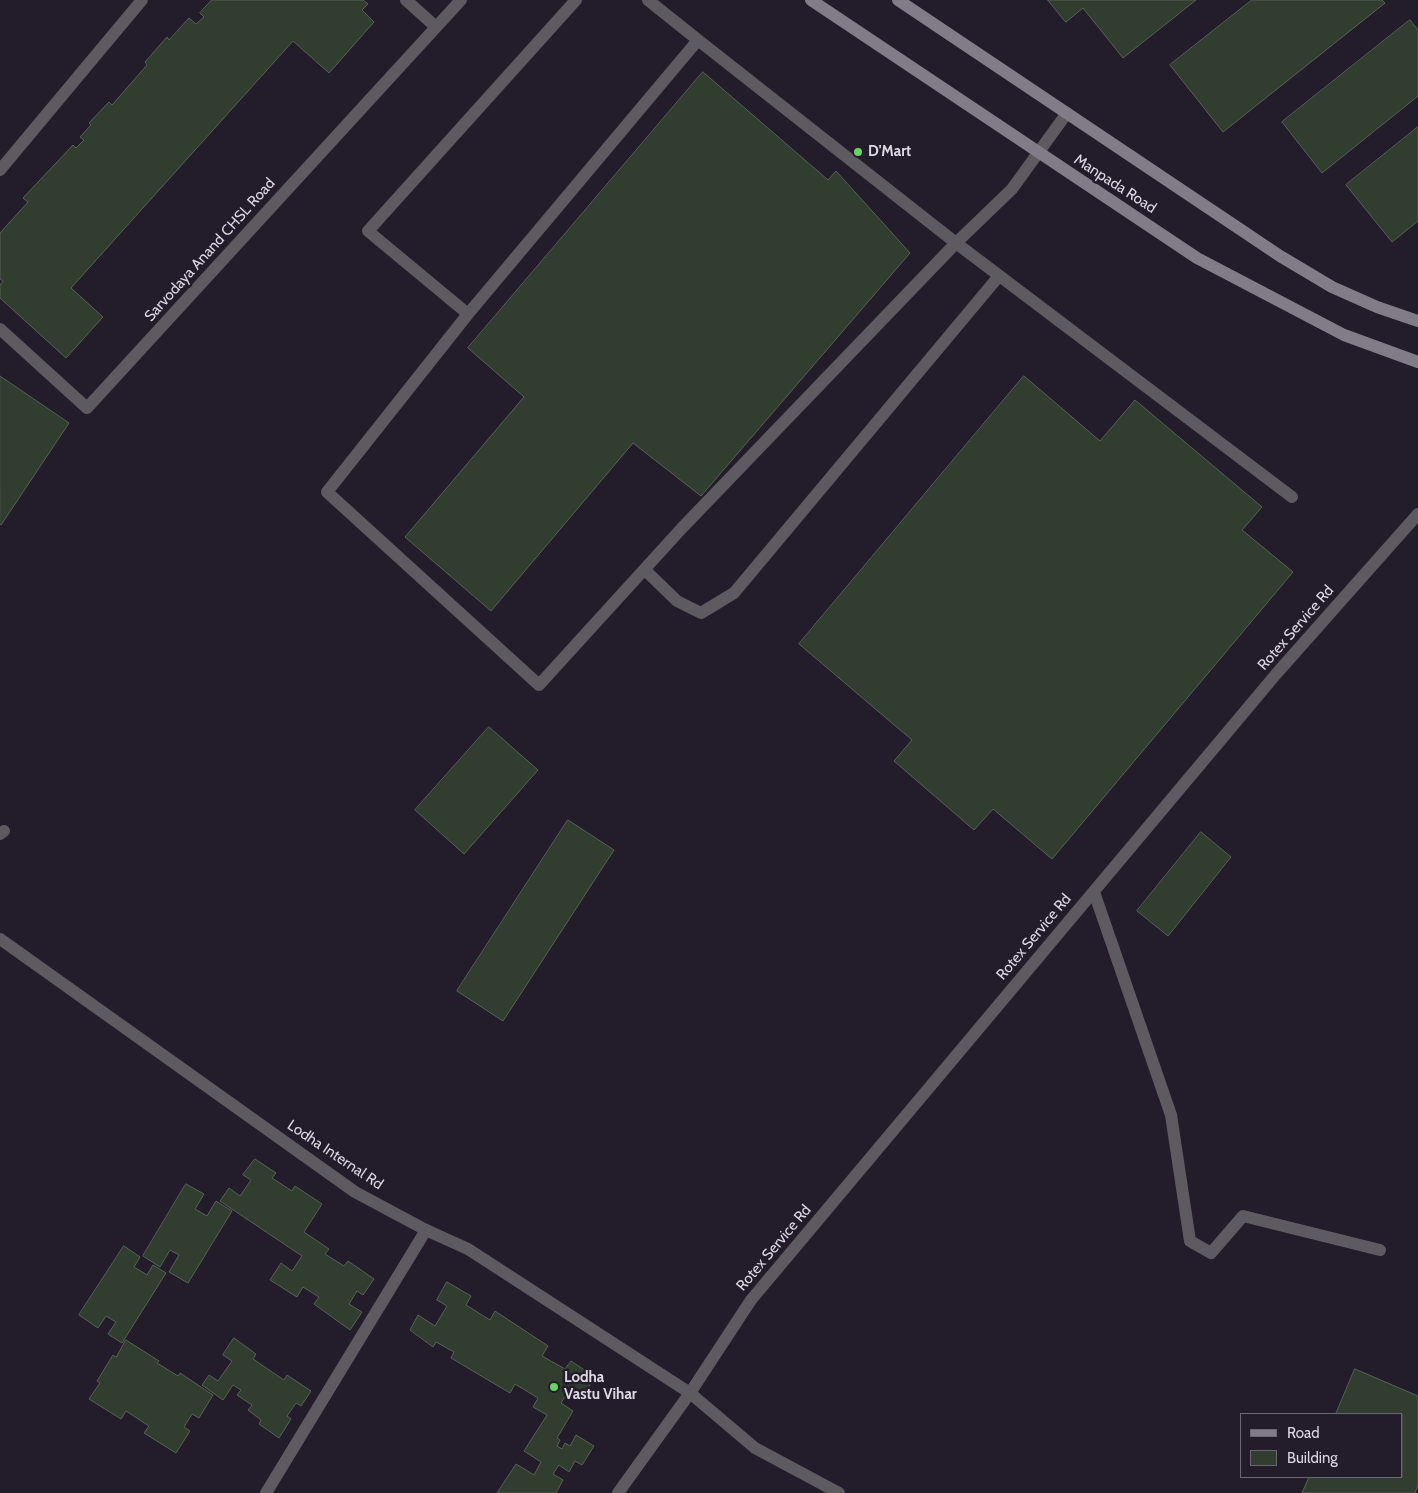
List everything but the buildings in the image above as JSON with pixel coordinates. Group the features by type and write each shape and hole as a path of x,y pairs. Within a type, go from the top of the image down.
{"main road":[{"name":"Manpada Road","path":"811,0 1197,258 1344,335 1418,362"},
{"name":"Manpada Road","path":"898,0 1272,250 1332,287 1377,307 1418,321"}],"street":[{"path":"0,170 142,0"},
{"path":"406,0 436,27"},
{"name":"Sarvodaya Anand CHSL Road","path":"0,329 87,408 461,0"},
{"path":"468,314 368,231 576,0"},
{"path":"648,0 956,244 1292,497"},
{"path":"698,40 468,314 327,492 539,685 644,570 1012,188 1066,113"},
{"path":"644,570 676,601 701,613 734,593 1000,276"},
{"name":"Rotex Service Rd","path":"690,1393 751,1300 1277,673 1418,514"},
{"path":"1094,892 1171,1115 1190,1241 1211,1253 1244,1216 1380,1250"},
{"name":"Lodha Internal Rd","path":"0,939 355,1192 426,1230 468,1249 690,1393 755,1448 839,1493"},
{"path":"266,1493 426,1230"},
{"path":"618,1493 690,1393"}],"place":[{"name":"D'Mart","path":"858,152"},
{"name":"Lodha Vastu Vihar","path":"554,1387"}]}
